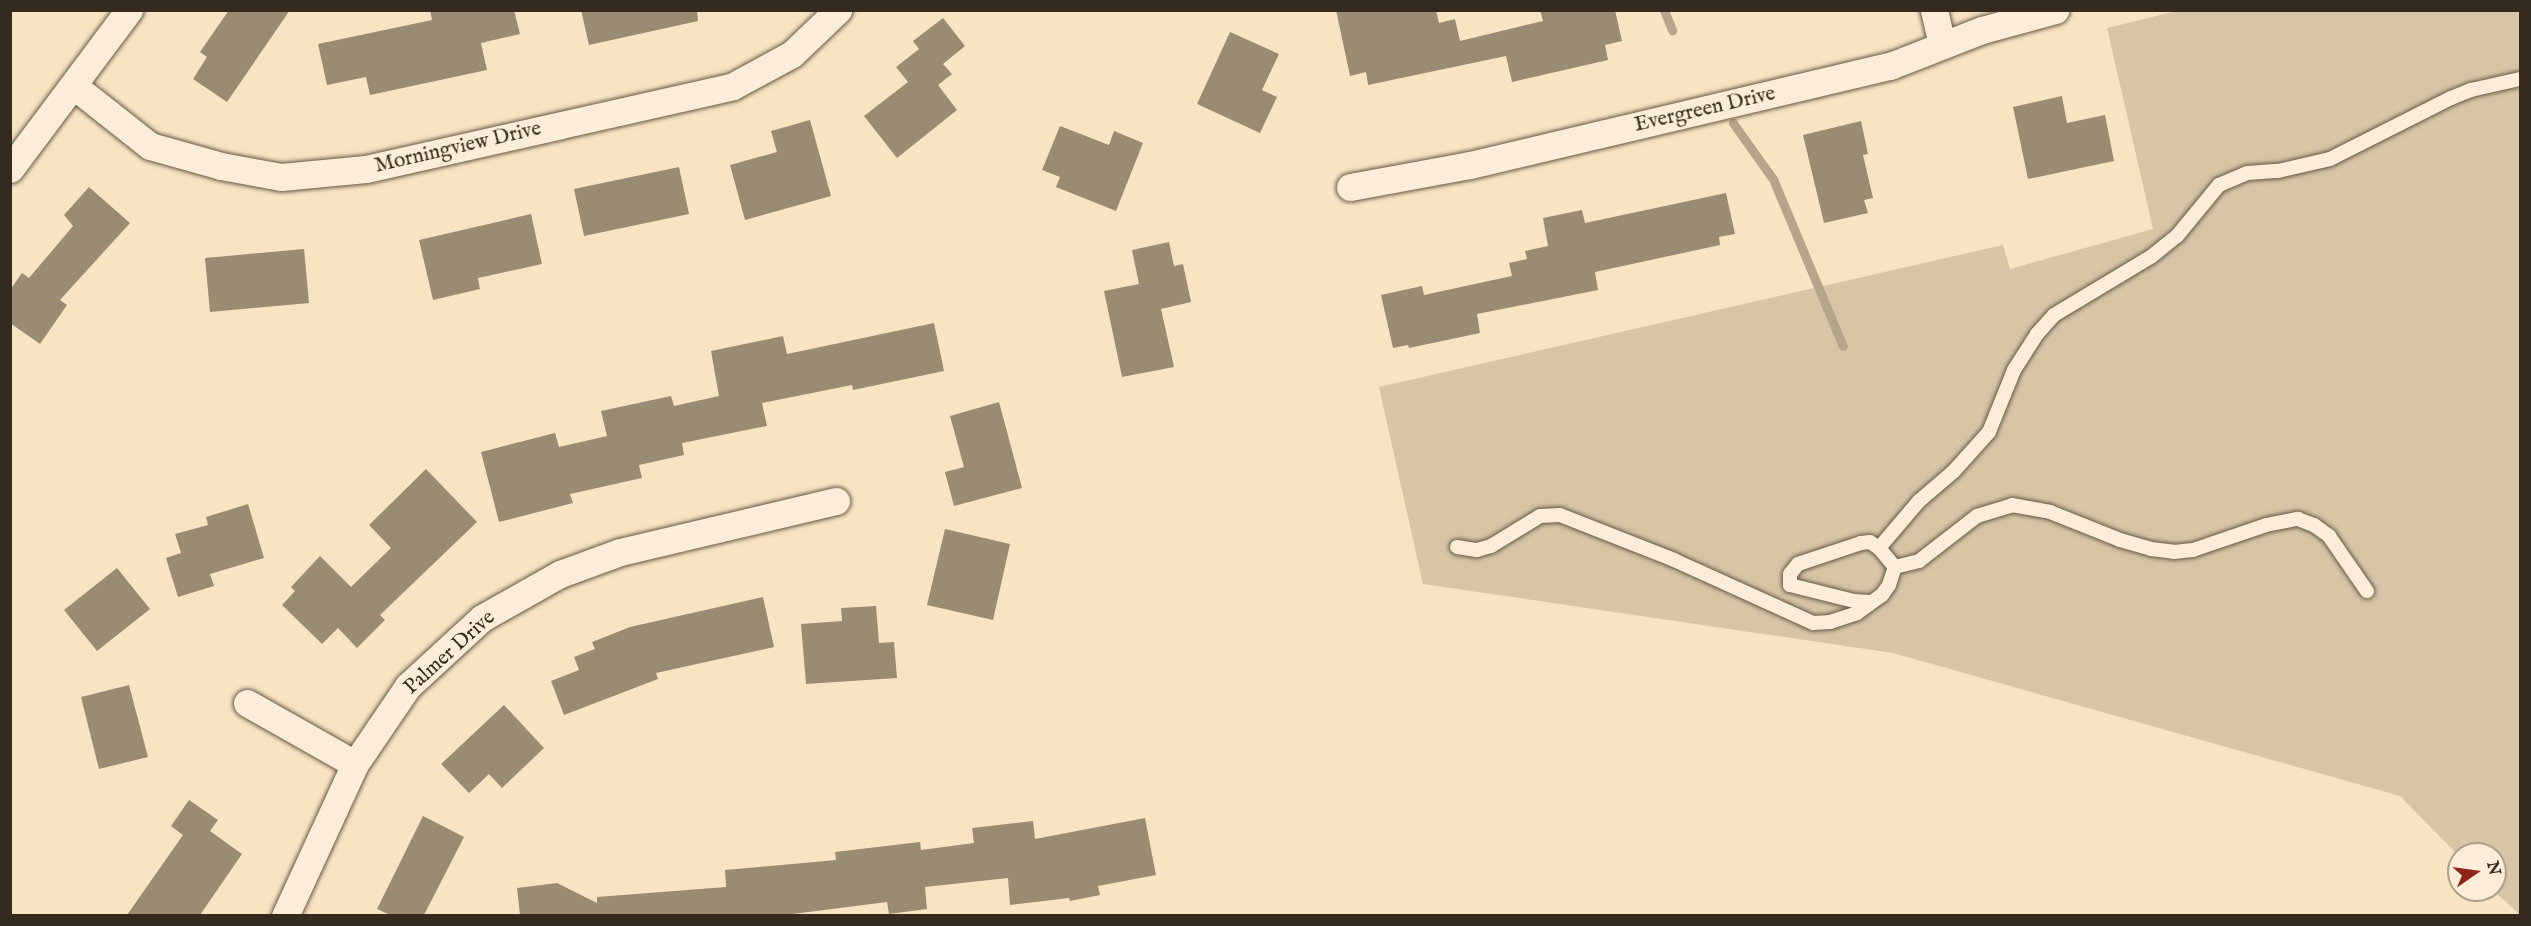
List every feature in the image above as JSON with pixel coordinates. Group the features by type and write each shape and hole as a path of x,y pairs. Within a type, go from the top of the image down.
{"street":[{"path":"10,169 129,10"},
{"name":"Morningview Drive","path":"74,86 150,146 221,166 281,177 355,170 733,86 792,54 838,10"},
{"path":"1934,10 1942,45"},
{"name":"Evergreen Drive","path":"1350,187 1470,165 1890,66 1982,30 2055,10"},
{"name":"Palmer Drive","path":"285,915 355,764 408,686 482,618 560,574 620,552 836,501"},
{"path":"248,703 355,764"}],"lane":[{"path":"1879,548 1919,501 1954,471 1989,432 2014,370 2042,327 2054,315 2152,256 2177,236 2219,185 2247,173 2278,171 2330,159 2358,147 2451,98 2471,90 2520,80"},
{"path":"1895,567 1919,561 1977,516 2012,505 2050,512 2120,540 2151,549 2174,552 2193,550 2266,525 2298,519 2314,525 2329,536 2367,591"},
{"path":"1457,547 1467,550 1484,548 1540,516 1560,515 1674,560 1813,622 1830,622 1857,613 1882,595 1889,585 1895,567"},
{"path":"1870,602 1854,601 1790,585 1790,574 1798,564 1870,542 1879,548 1895,567"}],"shaded area":[{"path":"2181,10 2520,11 2520,915 2506,902 2507,842 2447,844 2400,796 1893,653 1423,584 1379,387 2003,245 2010,269 2153,229 2107,28"}],"building":[{"path":"229,10 290,10 227,102 193,79 207,57 200,52"},
{"path":"430,10 514,10 520,34 481,43 487,70 370,95 366,77 327,85 318,44 432,20"},
{"path":"581,10 697,10 698,21 589,45"},
{"path":"1336,10 1436,10 1439,23 1455,19 1460,41 1543,21 1540,10 1615,10 1622,41 1605,45 1608,60 1512,82 1506,56 1368,85 1366,72 1350,76"},
{"path":"943,18 965,46 943,64 952,74 938,85 957,110 897,158 864,116 908,82 896,67 919,49 913,41"},
{"path":"1230,32 1279,54 1262,90 1277,97 1260,133 1197,104"},
{"path":"2062,96 2067,123 2105,115 2114,161 2028,179 2013,107"},
{"path":"810,120 831,196 745,220 730,165 777,152 771,131"},
{"path":"1861,121 1868,154 1863,155 1873,198 1864,200 1868,213 1824,223 1803,135"},
{"path":"1060,126 1109,145 1114,131 1143,143 1116,211 1056,187 1060,177 1042,170"},
{"path":"679,167 689,214 584,236 574,189"},
{"path":"89,187 130,223 60,300 67,305 40,344 10,323 10,290 22,273 29,278 73,226 64,215"},
{"path":"1726,193 1735,234 1719,237 1720,245 1595,272 1598,290 1477,314 1480,333 1409,348 1408,345 1393,348 1381,295 1422,286 1424,295 1512,276 1509,263 1527,259 1525,251 1548,246 1543,218 1582,210 1585,223"},
{"path":"531,214 542,264 478,278 480,289 433,300 419,240"},
{"path":"1169,242 1174,266 1183,264 1191,302 1161,309 1174,367 1122,377 1104,291 1139,284 1132,250"},
{"path":"304,249 309,303 210,312 205,258"},
{"path":"934,323 944,371 853,390 852,385 762,403 767,426 682,443 684,455 639,465 642,478 570,494 573,503 499,522 481,452 555,433 559,447 607,436 601,411 671,396 674,406 719,396 711,351 783,336 787,354"},
{"path":"999,402 1022,488 954,506 945,472 964,467 950,416"},
{"path":"426,469 477,522 380,615 385,620 357,648 338,628 322,644 282,605 295,591 291,587 320,556 351,587 391,548 369,525"},
{"path":"248,504 264,558 210,574 214,586 178,597 166,558 181,553 175,534 208,525 206,517"},
{"path":"945,529 1010,544 993,620 927,605"},
{"path":"117,568 150,609 97,651 64,610"},
{"path":"763,597 774,647 656,673 658,679 564,715 551,681 579,670 574,657 595,649 592,642 630,627"},
{"path":"876,606 879,643 894,642 897,678 806,684 801,624 842,621 841,608"},
{"path":"129,685 148,757 99,769 81,697"},
{"path":"504,705 544,748 502,788 489,774 469,793 441,764"},
{"path":"189,800 218,820 210,831 242,854 200,915 127,915 183,835 171,826"},
{"path":"423,816 464,837 424,915 390,915 377,909"},
{"path":"1145,818 1156,875 1098,886 1100,895 1070,901 1069,898 1010,905 1008,878 925,887 927,909 889,914 887,902 785,915 520,915 517,888 557,883 597,903 597,897 726,887 725,870 836,860 835,852 920,842 921,850 974,843 972,828 1033,821 1035,839"}],"waterway":[{"path":"1664,10 1672,30"},
{"path":"1733,123 1773,179 1843,346"}]}
